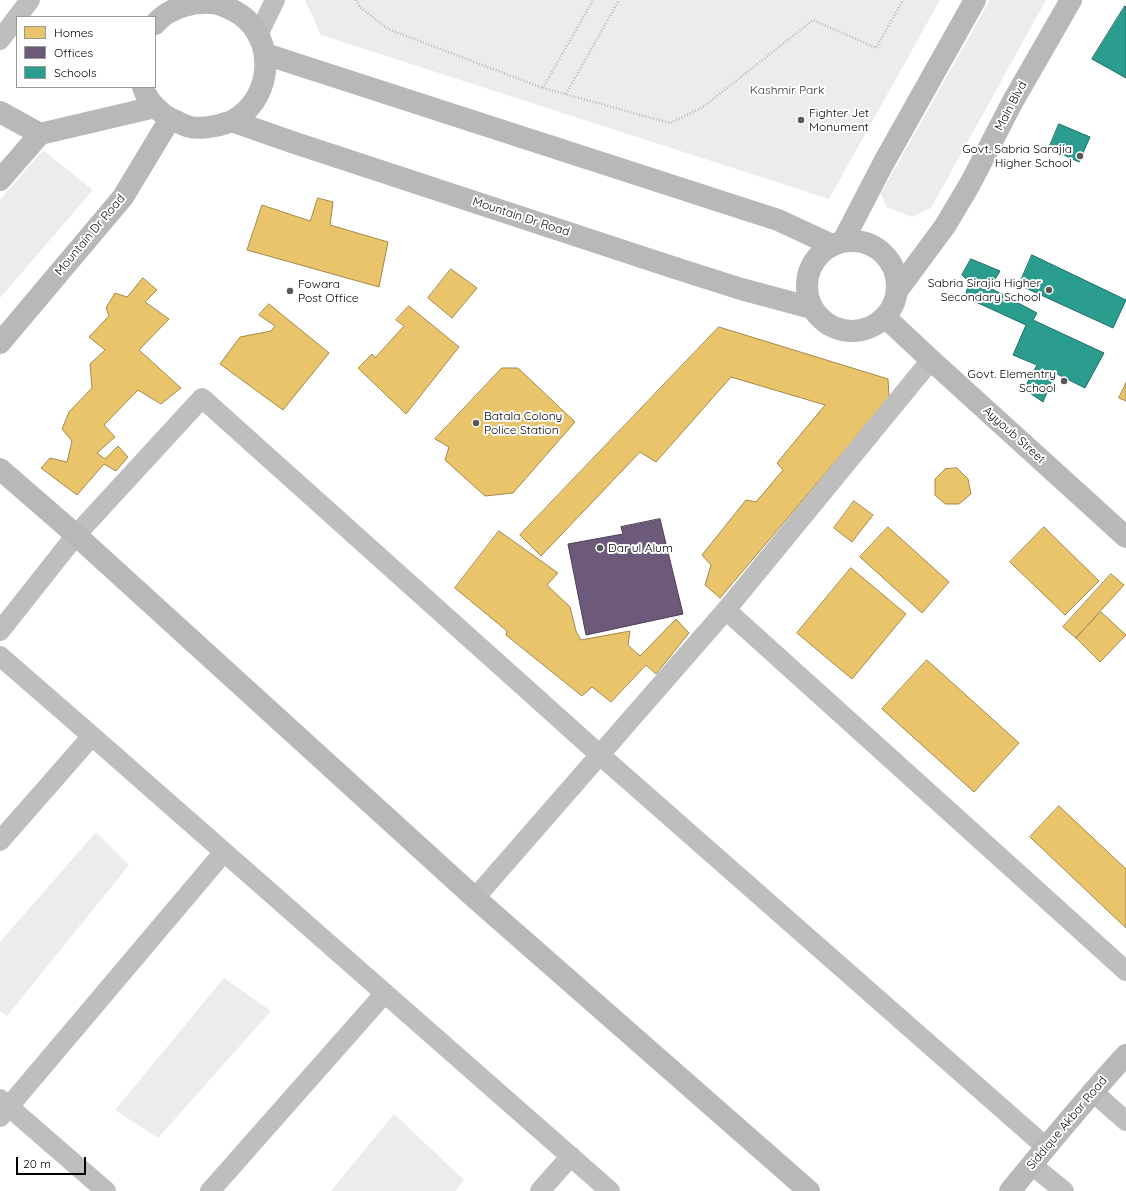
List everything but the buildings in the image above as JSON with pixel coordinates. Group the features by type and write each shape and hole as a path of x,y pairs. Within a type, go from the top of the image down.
{"street":[{"path":"18,16 30,0"},
{"path":"144,88 163,113 190,127 212,127 232,121 248,109 259,92 265,74 262,44 275,0"},
{"name":"Main Blvd","path":"837,243 860,242 876,247 888,259 896,274 897,291 893,305 885,317 867,329 846,331 826,324 812,308 806,290 808,272 817,256 837,243 975,0"},
{"name":"Main Blvd","path":"897,291 945,226 970,184 1013,102 1071,0"},
{"path":"156,23 179,3 215,3 232,9 247,20 262,44 778,220 837,243"},
{"path":"0,40 16,19"},
{"path":"0,112 40,134 163,113"},
{"name":"Mountain Dr Road","path":"0,343 123,197 163,113"},
{"name":"Mountain Dr Road","path":"232,121 299,145 665,265 741,289 812,308"},
{"path":"0,180 40,134"},
{"name":"Ayyoub Street","path":"885,317 1126,537"},
{"path":"475,898 726,610 931,360"},
{"path":"0,631 76,535 202,398 600,756 1047,1148"},
{"path":"0,469 76,535 475,898 809,1191"},
{"path":"726,610 1126,971"},
{"path":"0,656 610,1191"},
{"path":"0,841 92,736"},
{"path":"106,1191 3,1108 224,852"},
{"path":"210,1191 385,993"},
{"name":"Siddique Akbar Road","path":"1010,1191 1047,1148 1092,1091 1126,1055"},
{"path":"1092,1091 1126,1121"},
{"path":"540,1191 570,1156"},
{"path":"1032,1165 1064,1191"}],"path":[{"path":"356,0 360,7 388,29 543,88 670,123 703,107 813,20 876,48 903,0"},
{"path":"543,88 593,0"},
{"path":"566,94 619,0"}],"green space":[{"name":"Kashmir Park","path":"305,0 940,0 829,199 321,35"},
{"path":"990,0 1046,0 931,208 912,217 886,207 881,193"},
{"path":"43,150 93,190 0,298 0,200"},
{"path":"96,832 129,865 7,1016 0,1011 0,942"},
{"path":"224,978 271,1011 158,1138 115,1110"},
{"path":"394,1114 464,1180 455,1191 331,1191"}],"place":[{"name":"Fighter Jet Monument","path":"801,120"},
{"name":"Govt. Sabria Sarajia Higher School","path":"1080,156"},
{"name":"Sabria Sirajia Higher Secondary School","path":"1049,290"},
{"name":"Fowara Post Office","path":"290,291"},
{"name":"Govt. Elementry School","path":"1064,381"},
{"name":"Batala Colony Police Station","path":"476,423"},
{"name":"Dar ul Alum","path":"600,548"}]}
